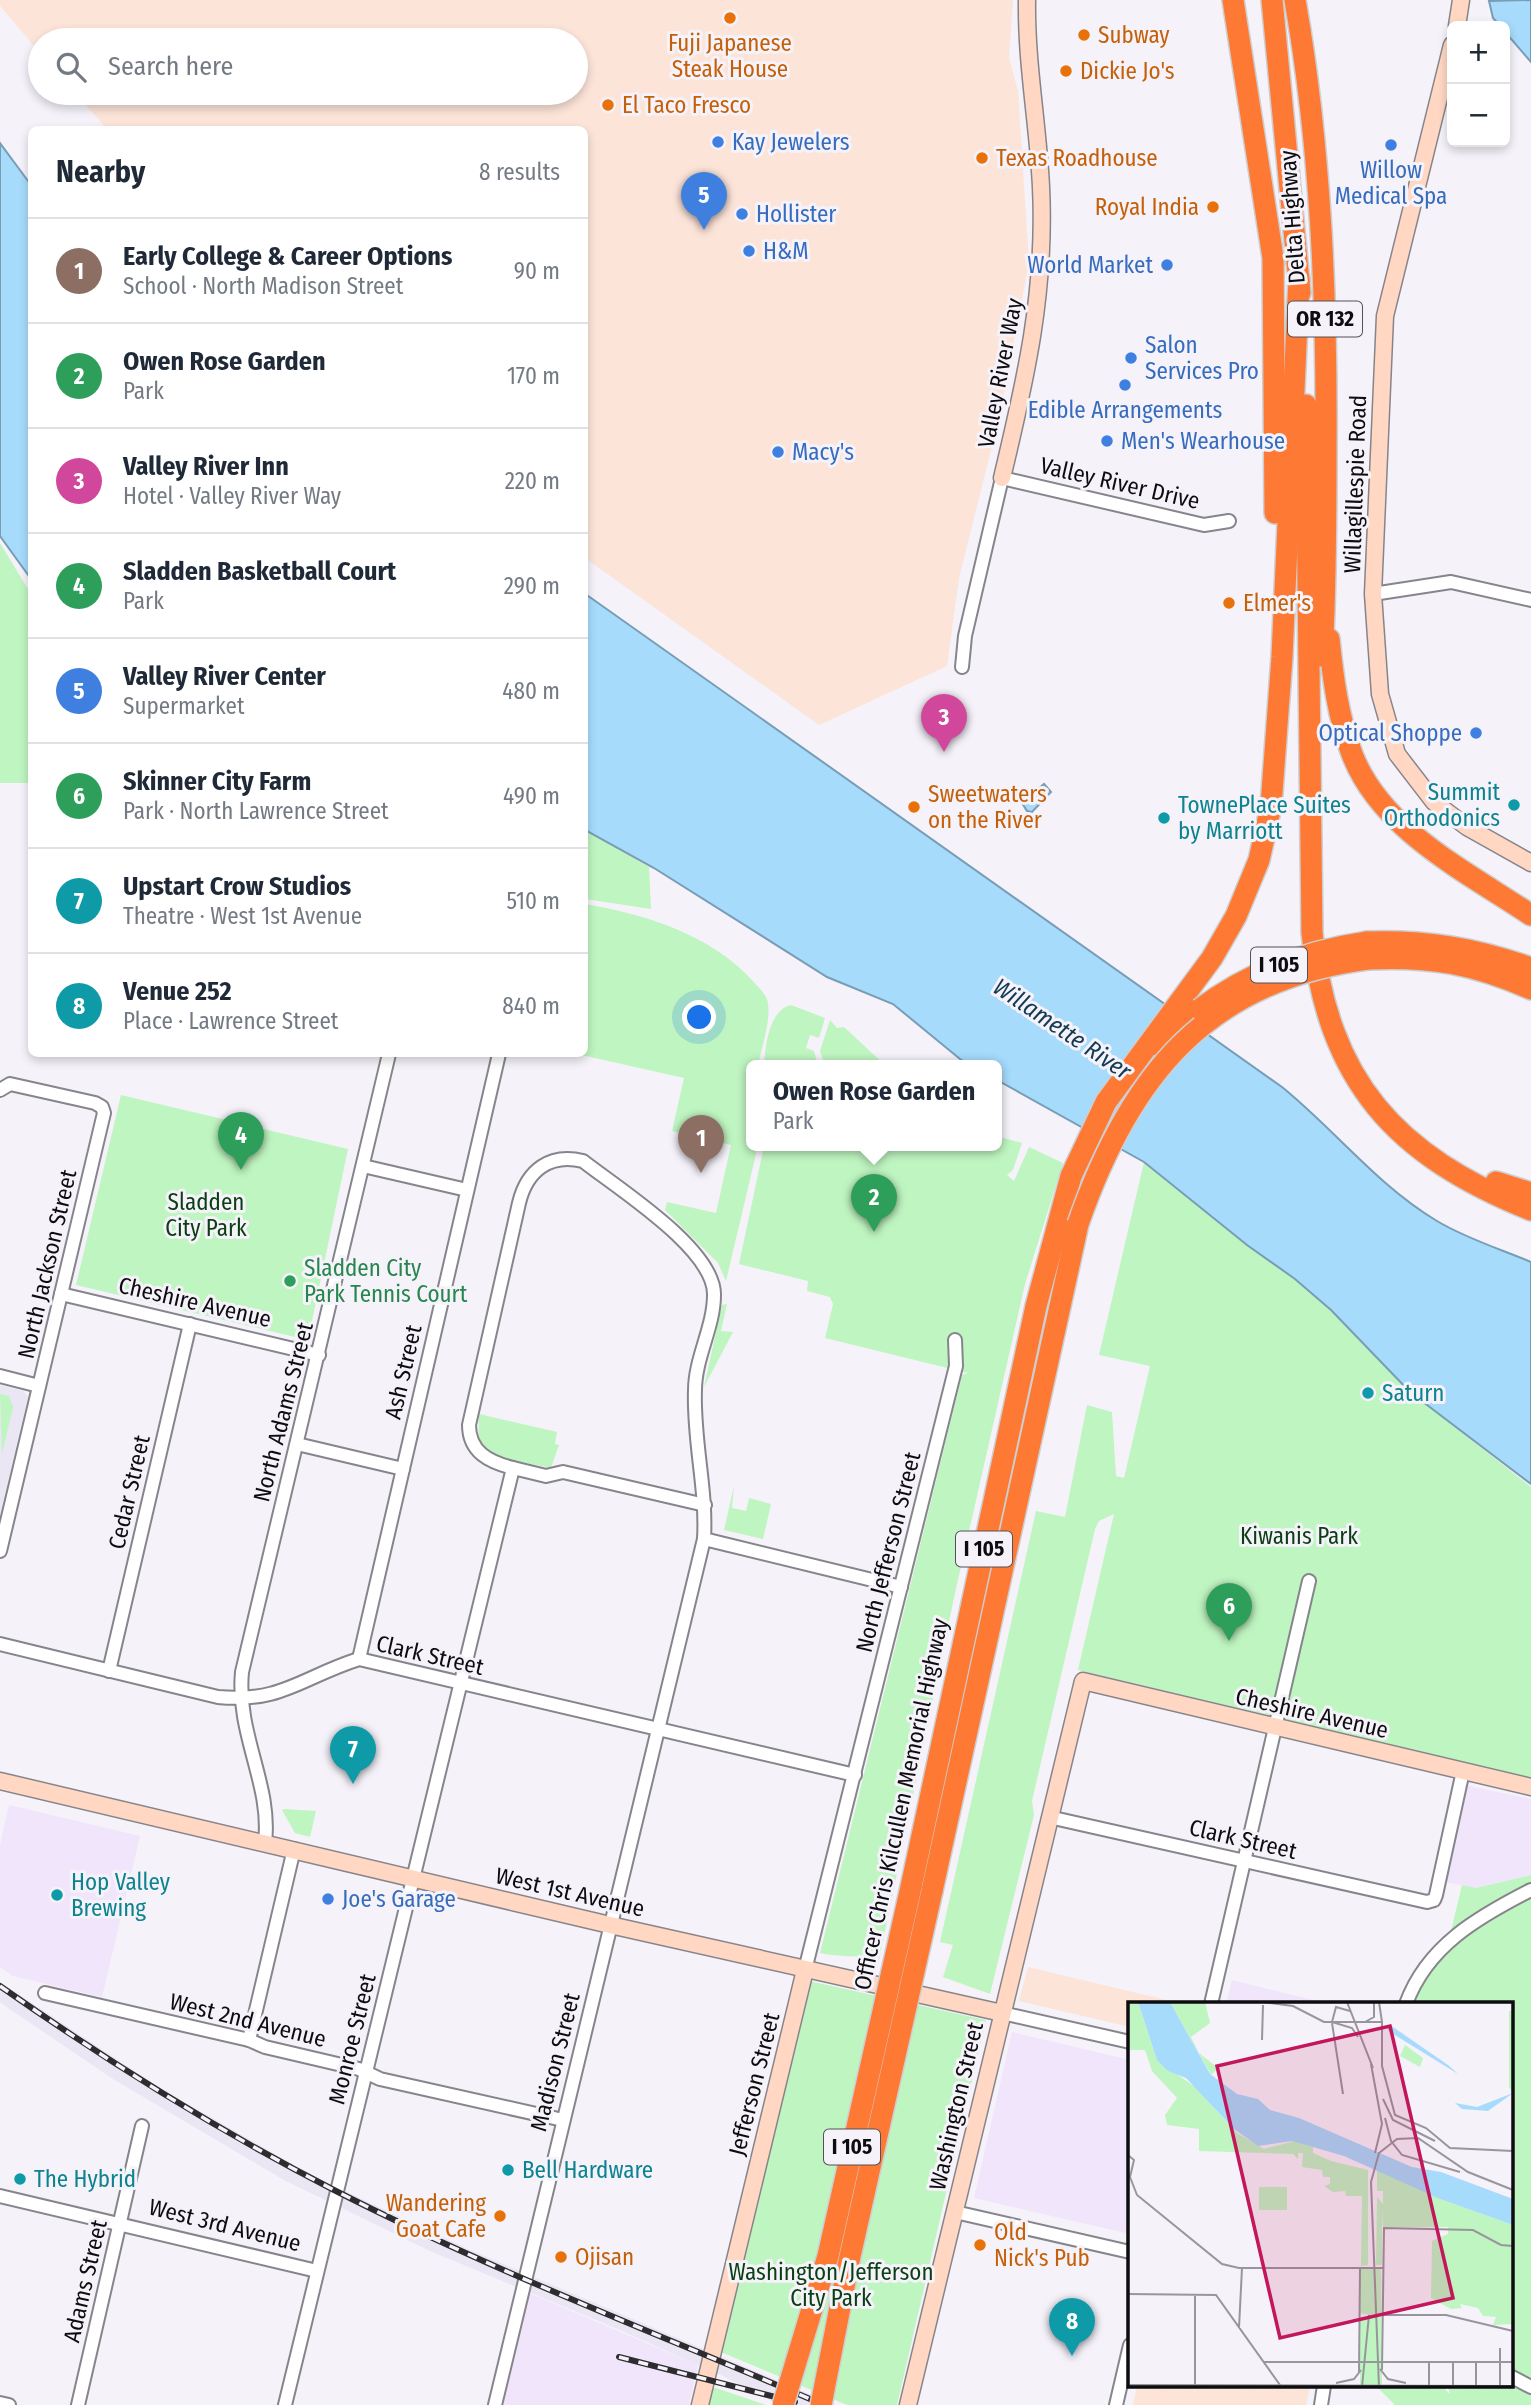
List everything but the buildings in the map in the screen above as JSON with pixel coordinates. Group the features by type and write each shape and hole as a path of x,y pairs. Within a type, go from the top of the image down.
{"highway":[{"path":"1233,0 1270,224 1276,291 1273,656 1276,717"},
{"path":"1264,0 1283,96"},
{"name":"Delta Highway","path":"1272,0 1299,278"},
{"name":"Delta Highway","path":"1297,0 1324,261 1326,599"},
{"path":"1070,1218 1071,1176 1106,1102 1212,958 1236,916 1259,860 1270,806 1282,657 1299,278"},
{"path":"1299,278 1306,375 1312,933 1325,1009 1343,1054 1374,1104 1406,1140 1452,1173 1486,1192 1531,1210"},
{"path":"1326,599 1333,678 1340,717 1352,756 1374,795 1418,839 1531,915"},
{"path":"1326,599 1321,678 1323,924 1329,976 1340,1011 1354,1049 1390,1102 1421,1136 1491,1180 1531,1193"},
{"name":"I 105","path":"1070,1218 1119,1099 1150,1058 1200,1009 1236,986 1288,961 1331,948 1368,951 1414,940 1467,947 1528,984"},
{"name":"Officer Chris Kilcullen Memorial Highway","path":"821,2405 849,2260 932,1891 1070,1218"},
{"name":"Officer Chris Kilcullen Memorial Highway","path":"783,2405 828,2256 1036,1306 1070,1218"}],"street":[{"name":"Valley River Way","path":"962,667 965,636 1034,339 1042,250 1041,186 1028,62 1027,0"},
{"path":"1458,21 1461,0"},
{"name":"Willagillespie Road","path":"1447,66 1385,316 1373,594 1380,694 1397,754 1434,802 1467,827 1531,863"},
{"name":"Valley River Drive","path":"1002,478 1202,524 1221,525 1229,522"},
{"path":"1373,594 1451,582 1531,600"},
{"name":"North Adams Street","path":"239,1699 242,1672 388,1057"},
{"name":"Ash Street","path":"359,1659 498,1057"},
{"name":"North Jackson Street","path":"0,1551 103,1109 95,1103 10,1084 1,1088"},
{"name":"Madison Street","path":"495,2405 704,1539 705,1505 694,1393 713,1308 713,1281 662,1221 583,1161 571,1158 557,1158 546,1162 532,1174 523,1189 470,1419 470,1438 476,1449 492,1462 513,1468"},
{"path":"363,1166 467,1190"},
{"name":"Cheshire Avenue","path":"61,1294 319,1354"},
{"name":"Cedar Street","path":"109,1671 190,1324"},
{"name":"North Jefferson Street","path":"855,1775 956,1366 955,1340"},
{"path":"0,1376 39,1386"},
{"path":"298,1444 402,1469"},
{"path":"513,1468 546,1476 563,1472 705,1505"},
{"name":"Monroe Street","path":"285,2405 513,1468"},
{"path":"704,1539 901,1587"},
{"path":"1211,2002 1308,1581"},
{"name":"Clark Street","path":"0,1644 218,1697 239,1699 278,1694 326,1670 359,1659 855,1775"},
{"name":"Cheshire Avenue","path":"1083,1681 1275,1729 1531,1787"},
{"name":"Washington Street","path":"909,2405 1083,1681"},
{"path":"239,1699 266,1813 265,1842"},
{"name":"Clark Street","path":"1049,1818 1427,1902 1434,1900 1436,1895 1463,1771"},
{"name":"Jefferson Street","path":"700,2405 855,1775"},
{"name":"West 1st Avenue","path":"0,1781 610,1925 1128,2042"},
{"path":"249,2040 294,1849"},
{"path":"1407,2002 1427,1963 1461,1929 1531,1890"},
{"name":"West 2nd Avenue","path":"44,1993 249,2040 365,2073 563,2120"},
{"name":"Adams Street","path":"78,2405 142,2126"},
{"name":"West 3rd Avenue","path":"0,2196 317,2271"},
{"path":"955,2212 1128,2252"},
{"path":"1116,2405 1128,2354"},
{"path":"1514,2377 1531,2387"},
{"path":"0,2403 9,2405"}],"shaded area":[{"path":"0,0 1013,0 1009,58 1018,91 1029,263 1000,414 959,578 947,666 819,725 588,560 588,126 104,126 86,105 588,105 588,28 28,28 28,39 0,6"},
{"path":"0,1385 23,1391 28,1396 0,1514"},
{"path":"1465,1785 1531,1799 1531,1875 1476,1888 1444,1882"},
{"path":"9,1805 140,1836 102,1997 13,1976 0,1967 0,1845"},
{"path":"1028,1967 1175,2002 1128,2002 1128,2027 1019,2001"},
{"path":"1232,1980 1317,2001 1317,2002 1226,2002"},
{"path":"0,1982 160,2088 313,2176 468,2249 835,2405 784,2405 767,2399 723,2376 615,2328 430,2251 284,2180 113,2079 8,2008 0,2002"},
{"path":"1012,2032 1128,2060 1128,2234 974,2198"},
{"path":"524,2291 698,2365 689,2405 498,2405"},
{"path":"1137,2388 1310,2388 1306,2405 1133,2405"}],"green space":[{"path":"0,543 28,589 28,783 0,783"},
{"path":"588,831 649,867 651,909 588,899"},
{"path":"588,905 653,920 696,938 735,964 766,997 769,1012 759,1060 746,1060 746,1151 756,1151 756,1154 726,1281 718,1263 665,1210 667,1202 716,1213 731,1145 672,1131 684,1078 588,1056"},
{"path":"791,1005 825,1018 819,1038 810,1035 806,1048 814,1051 816,1060 765,1060 767,1039 773,1021 784,1008"},
{"path":"830,1020 837,1028 844,1027 880,1060 823,1060 820,1051"},
{"name":"Sladden City Park","path":"121,1095 348,1149 308,1340 76,1285"},
{"path":"1002,1137 1022,1143 1013,1170 1007,1175 1014,1181 1029,1147 1063,1163 1025,1284 955,1593 879,1960 820,1953 962,1375 968,1373 825,1338 833,1304 830,1297 807,1291 808,1281 739,1264 763,1151 1002,1151"},
{"name":"Kiwanis Park","path":"1144,1162 1247,1245 1295,1279 1331,1310 1410,1392 1531,1487 1531,1778 1078,1670 1114,1514 1099,1521 1095,1529 1032,1801 1034,1815 990,1994 943,1977 953,1945 940,1942 1036,1511 1065,1517 1087,1405 1112,1412 1116,1476 1124,1478 1150,1366 1099,1355"},
{"path":"727,1304 721,1331 733,1332 704,1387 722,1305"},
{"path":"0,1394 9,1396 13,1407 2,1454"},
{"path":"479,1414 557,1432 555,1444 559,1445 551,1468 497,1457 478,1441"},
{"path":"734,1486 732,1508 746,1511 749,1498 771,1504 763,1539 724,1530"},
{"path":"282,1810 316,1811 310,1837 295,1833"},
{"path":"1531,1875 1531,2405 1395,2405 1378,2388 1444,2388 1450,2394 1448,2388 1514,2388 1514,2002 1412,2002 1421,1984 1446,1952 1462,1885 1476,1888"},
{"name":"Washington/Jefferson City Park","path":"809,1981 986,2020 897,2405 847,2405 721,2352"},
{"path":"713,2387 766,2405 709,2405"}],"water":[{"path":"1531,0 1531,62 1510,38 1510,21 1496,21 1493,18 1489,1"},
{"path":"0,143 28,181 28,575 0,536"},
{"name":"Willamette River","path":"588,596 1282,1087 1415,1207 1459,1233 1531,1262 1531,1484 1410,1392 1331,1310 1144,1162 1002,1083 1002,1060 962,1060 893,1004 827,977 654,868 588,832"},
{"path":"1044,784 1051,792 1032,812 1027,811 1019,798 1025,791 1031,795"}],"railway":[{"path":"0,1986 163,2094 334,2190 515,2275 824,2405"},
{"path":"619,2357 795,2402"}],"place":[{"name":"Fuji Japanese Steak House","path":"730,18"},
{"name":"Subway","path":"1084,35"},
{"name":"Dickie Jo's","path":"1066,71"},
{"name":"El Taco Fresco","path":"608,105"},
{"name":"Kay Jewelers","path":"718,142"},
{"name":"Willow Medical Spa","path":"1391,145"},
{"name":"Texas Roadhouse","path":"982,158"},
{"name":"Royal India","path":"1213,207"},
{"name":"Hollister","path":"742,214"},
{"name":"Valley River Center","path":"704,230"},
{"name":"H&M","path":"749,251"},
{"name":"World Market","path":"1167,265"},
{"name":"Salon Services Pro","path":"1131,358"},
{"name":"Edible Arrangements","path":"1125,385"},
{"name":"Men's Wearhouse","path":"1107,441"},
{"name":"Macy's","path":"778,452"},
{"name":"Elmer's","path":"1229,603"},
{"name":"Optical Shoppe","path":"1476,733"},
{"name":"Valley River Inn","path":"944,752"},
{"name":"Summit Orthodonics","path":"1514,805"},
{"name":"Sweetwaters on the River","path":"914,807"},
{"name":"TownePlace Suites by Marriott","path":"1164,818"},
{"name":"Sladden Basketball Court","path":"241,1170"},
{"name":"Early College & Career Options","path":"701,1173"},
{"name":"Owen Rose Garden","path":"874,1232"},
{"name":"Sladden City Park Tennis Court","path":"290,1281"},
{"name":"Saturn","path":"1368,1393"},
{"name":"Skinner City Farm","path":"1229,1641"},
{"name":"Upstart Crow Studios","path":"353,1784"},
{"name":"Hop Valley Brewing","path":"57,1895"},
{"name":"Joe's Garage","path":"328,1899"},
{"name":"Bell Hardware","path":"508,2170"},
{"name":"The Hybrid","path":"20,2179"},
{"name":"Wandering Goat Cafe","path":"500,2216"},
{"name":"Old Nick's Pub","path":"980,2245"},
{"name":"Ojisan","path":"561,2257"},
{"name":"Venue 252","path":"1072,2356"}]}
